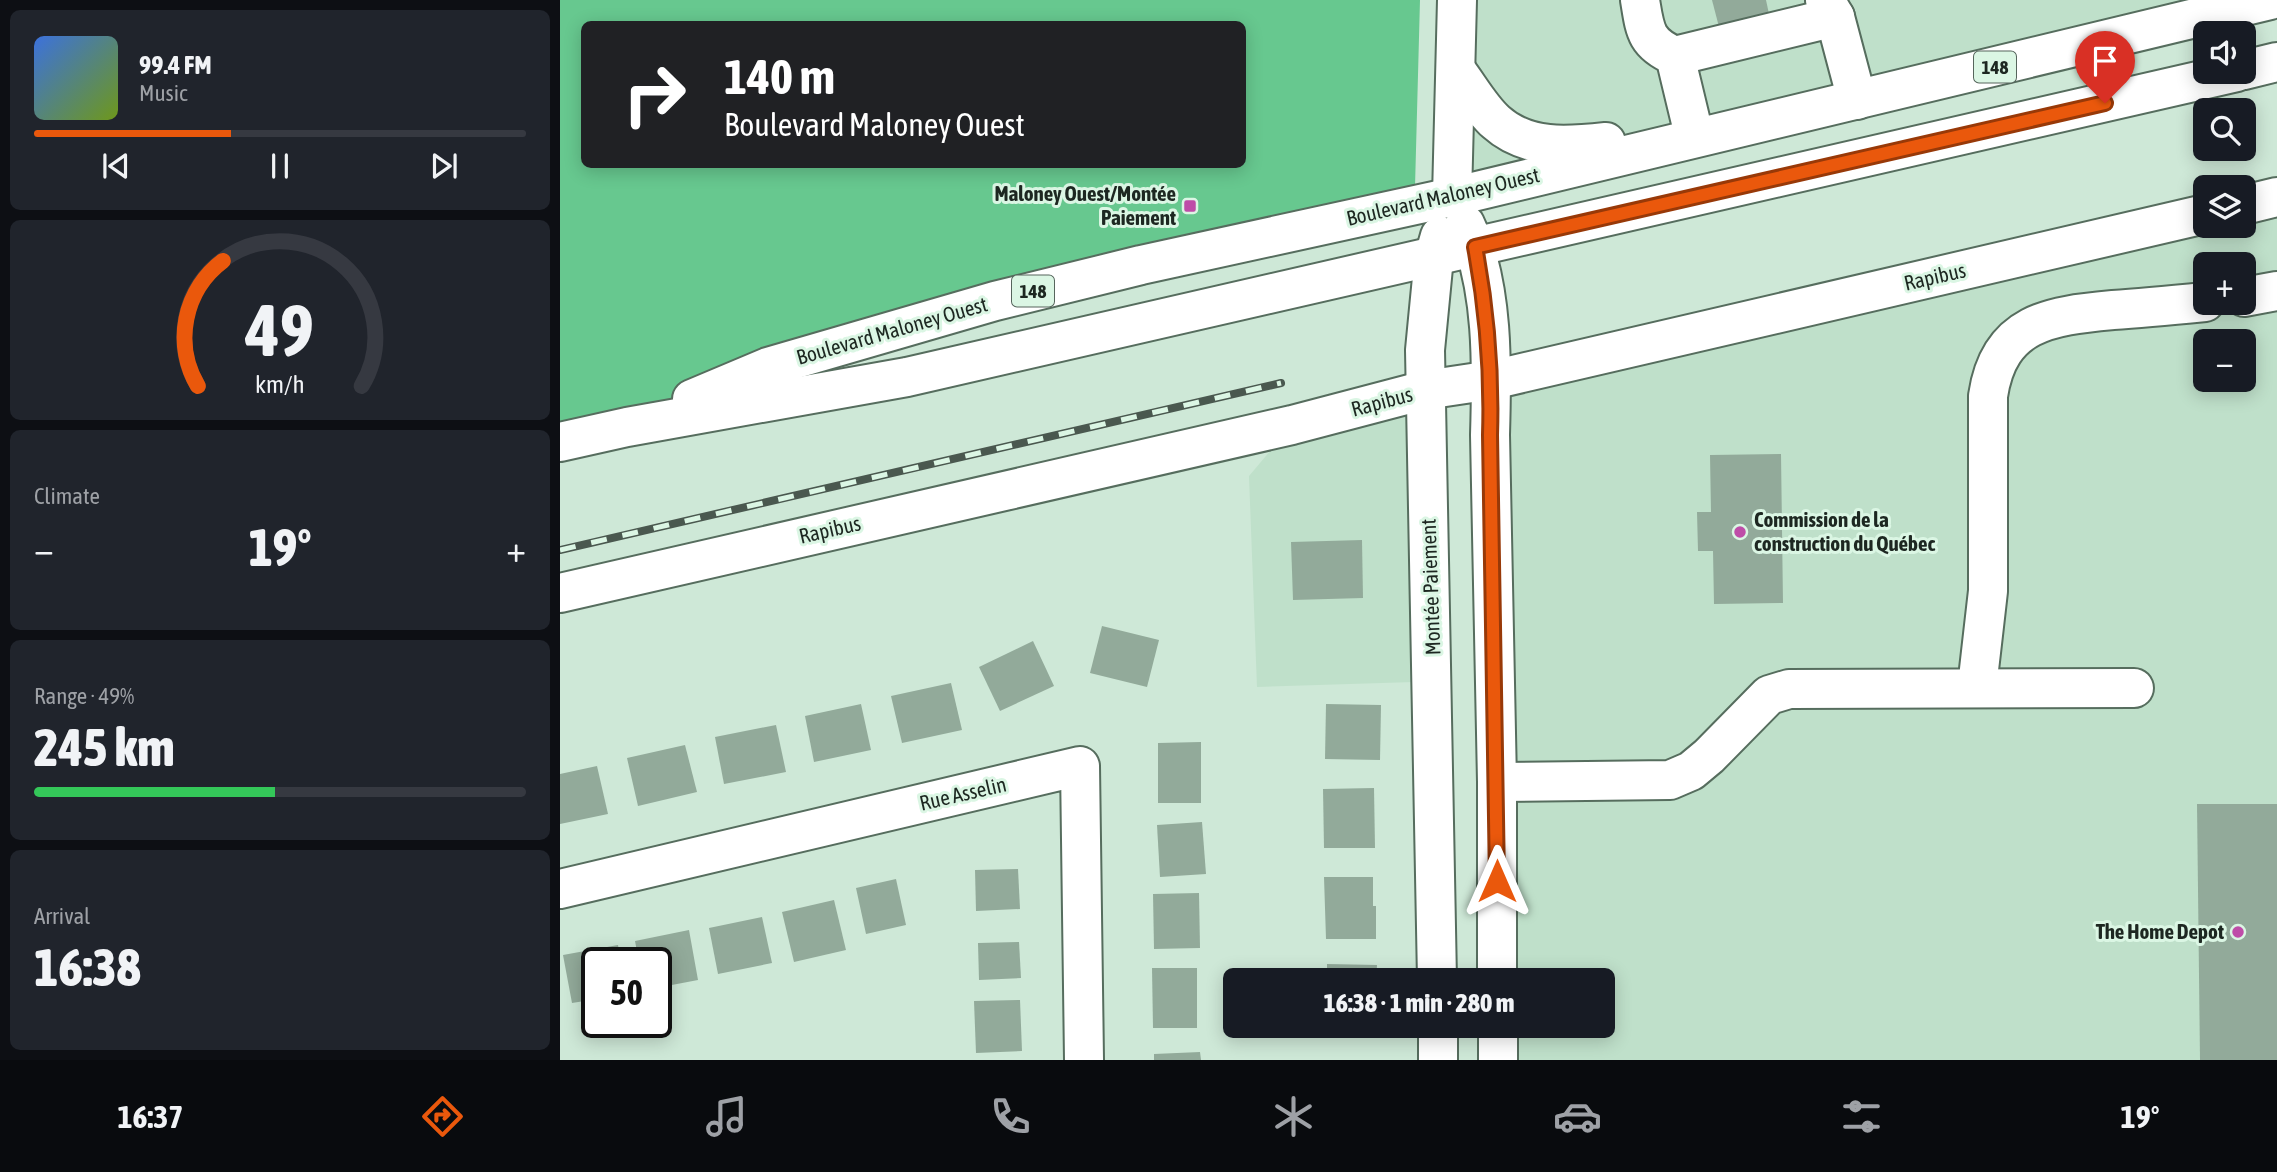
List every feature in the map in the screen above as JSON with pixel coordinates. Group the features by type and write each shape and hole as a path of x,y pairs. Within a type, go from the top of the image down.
{"main road":[{"name":"Montée Paiement","path":"1437,968 1425,390 1426,321 1434,257 1452,197 1457,0"},
{"path":"1640,0 1645,33 1658,49 1675,56 1830,9 1857,100"},
{"name":"Boulevard Maloney Ouest","path":"627,427 768,368 995,301 1141,265 1452,197 2270,0"},
{"path":"1456,70 1495,121 1515,135 1539,143 1570,145 1707,134 1675,56"},
{"path":"2256,67 2277,62"},
{"name":"Boulevard Maloney Ouest","path":"560,442 627,427 907,377 2193,82"},
{"name":"Montée Paiement","path":"1452,197 1475,247 1486,307 1492,380 1490,435 1497,782 1497,968"},
{"path":"2256,202 2277,197"},
{"name":"Rapibus","path":"560,593 1292,425 1425,390 1492,380 2193,217"},
{"path":"2256,295 2277,291"},
{"path":"1977,687 1988,591 1988,396 1998,359 2019,334 2035,324 2051,319 2073,314 2193,303"},
{"path":"1497,782 1670,780 1691,771 1769,695 1789,690 2134,688"},
{"name":"Rue Asselin","path":"560,889 1080,766 1084,1060"},
{"path":"1437,1038 1438,1060"},
{"path":"1497,1038 1498,1060"}],"shaded area":[{"path":"1457,0 2270,0 1452,197"},
{"path":"2277,197 2277,1060 1498,1060 1498,1038 1615,1038 1615,968 1497,968 1492,380 2193,229 2193,238 2256,238 2256,202"},
{"path":"1425,390 1414,682 1257,687 1249,476 1292,425"}],"green space":[{"path":"560,0 1420,0 1415,187 560,442"}],"building":[{"path":"1712,0 1766,0 1769,14 1719,27"},
{"name":"Commission de la construction du Québec","path":"1781,454 1783,603 1714,604 1713,551 1698,551 1697,512 1711,512 1710,455"},
{"path":"1362,540 1363,598 1293,600 1291,542"},
{"path":"1102,626 1159,640 1147,687 1090,673"},
{"path":"1033,641 1054,686 1000,711 979,667"},
{"path":"951,683 962,730 902,743 891,696"},
{"path":"861,704 871,750 814,762 805,716"},
{"path":"1326,704 1381,705 1380,760 1325,759"},
{"path":"776,725 786,772 724,784 715,737"},
{"path":"1201,742 1201,803 1158,803 1158,743"},
{"path":"685,745 697,792 638,806 627,758"},
{"path":"597,766 608,814 560,824 560,774"},
{"path":"1374,788 1375,848 1324,848 1323,789"},
{"name":"The Home Depot","path":"2197,804 2277,804 2277,1060 2200,1060"},
{"path":"1202,822 1206,874 1160,877 1157,825"},
{"path":"1018,869 1020,909 976,911 975,870"},
{"path":"1324,877 1373,877 1376,939 1326,939"},
{"path":"896,879 906,925 866,934 856,888"},
{"path":"1199,893 1200,948 1154,949 1153,894"},
{"path":"834,900 846,950 794,962 782,912"},
{"path":"762,917 772,963 718,974 709,928"},
{"path":"689,930 698,980 672,985 672,947 636,947 635,941"},
{"path":"1019,942 1021,978 979,980 978,943"},
{"path":"581,952 581,1002 572,1003 563,955"},
{"path":"1327,964 1377,965 1377,968 1327,968"},
{"path":"1152,968 1197,968 1197,1028 1153,1028"},
{"path":"1020,1000 1022,1051 976,1053 974,1001"},
{"path":"1200,1052 1201,1060 1154,1060 1154,1054"}],"railway":[{"path":"560,550 1281,383"}],"place":[{"name":"Maloney Ouest/Montée Paiement","path":"1190,206"},
{"name":"Commission de la construction du Québec","path":"1740,532"},
{"name":"The Home Depot","path":"2238,932"}],"route":[{"path":"1497,881 1490,435 1492,380 1486,307 1475,247 2105,103"}]}
